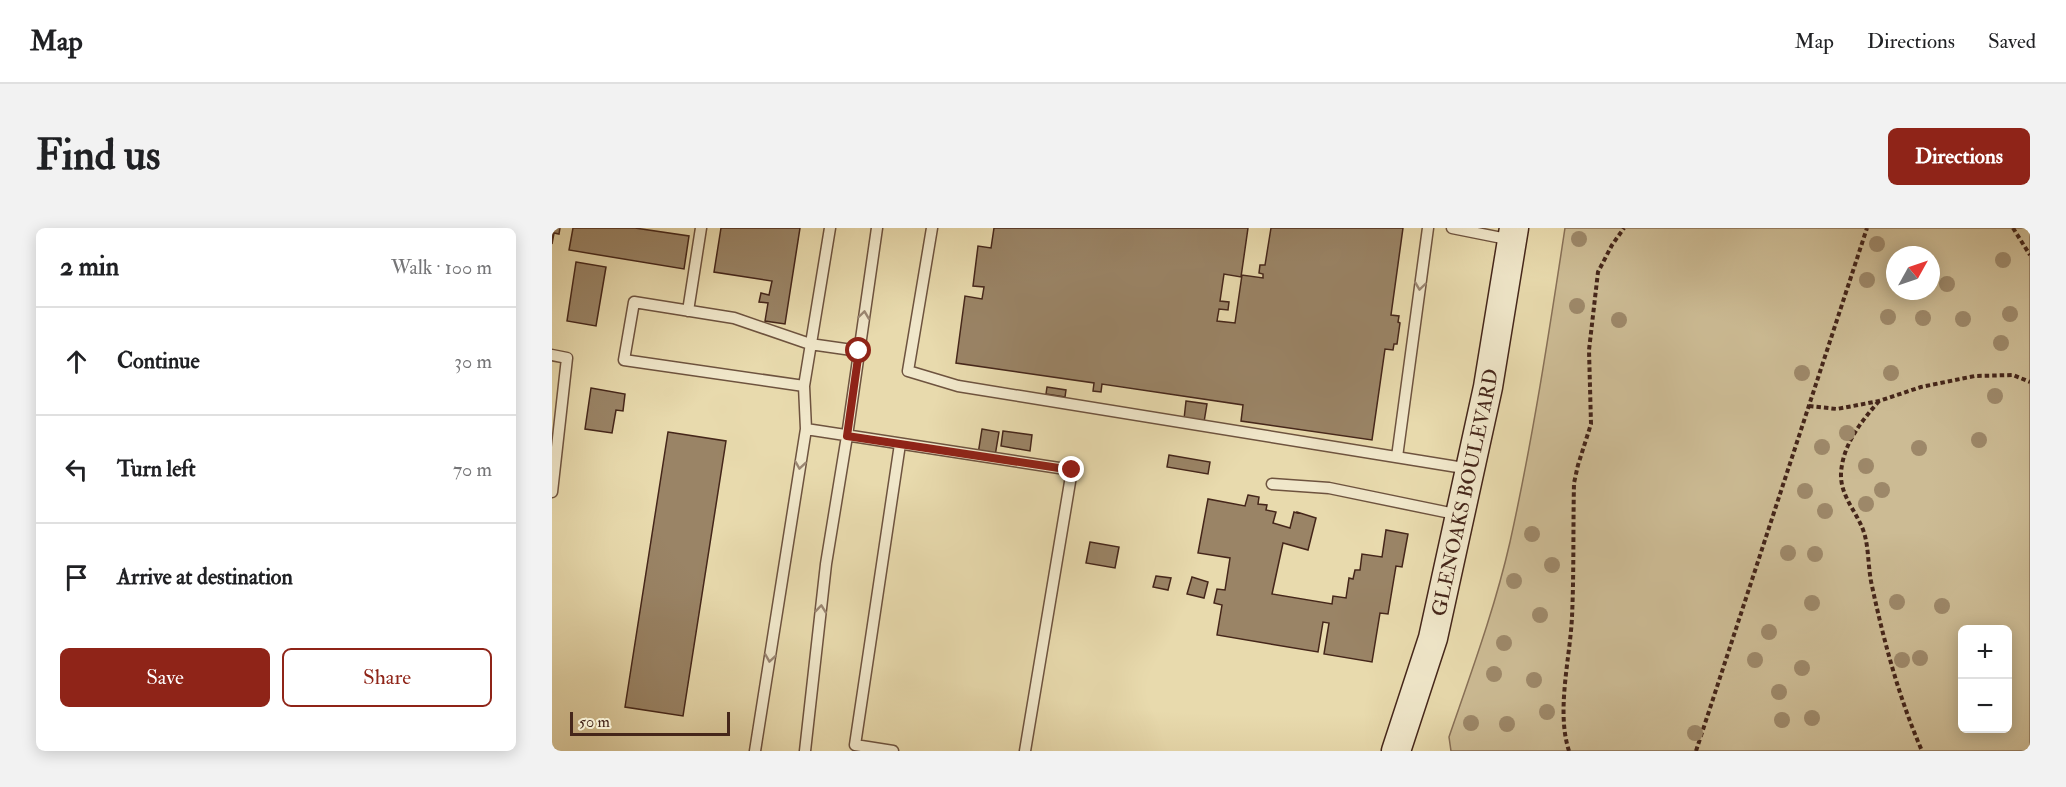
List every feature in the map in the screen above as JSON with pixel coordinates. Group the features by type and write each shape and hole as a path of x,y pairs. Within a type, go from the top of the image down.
{"main road":[{"name":"GLENOAKS BOULEVARD","path":"1395,751 1433,638 1488,387 1513,234"}],"lane":[{"path":"688,310 701,228"},
{"path":"755,751 806,429 804,386 830,228"},
{"path":"805,751 826,564 877,228"},
{"path":"932,228 908,371 958,386 1470,469"},
{"path":"1397,457 1428,228"},
{"path":"1452,228 1513,234"},
{"path":"804,386 624,360 634,302 734,318 810,344 859,351"},
{"path":"552,355 567,358 552,492"},
{"path":"806,429 1072,470 1024,751"},
{"path":"893,751 855,745 900,444"},
{"path":"1272,484 1329,488 1460,515"}],"path":[{"path":"1569,751 1565,739 1563,715 1572,618 1574,483 1591,424 1589,350 1598,272 1624,228"},
{"path":"1696,751 1867,228"},
{"path":"2013,228 2030,255"},
{"path":"1809,406 1837,409 1878,401 1921,387 1975,376 2013,375 2030,382"},
{"path":"1878,401 1862,420 1847,447 1841,473 1843,494 1865,536 1871,584 1894,673 1922,751"}],"shaded area":[{"path":"1565,228 2030,228 2030,751 1451,751 1449,737 1490,616 1510,542 1547,346"}],"building":[{"path":"552,228 560,228 559,234 554,233 552,244"},
{"path":"573,228 635,228 689,236 684,269 569,250"},
{"path":"721,228 800,228 785,324 765,321 768,303 759,302 761,293 769,295 772,281 714,272"},
{"path":"994,228 1248,228 1241,277 1224,274 1220,301 1229,302 1228,310 1219,309 1217,321 1235,323 1242,275 1263,278 1263,274 1259,273 1260,265 1265,265 1271,228 1403,228 1391,315 1399,316 1397,344 1394,344 1393,350 1385,349 1372,440 1241,421 1243,405 1102,384 1101,392 1093,391 1094,383 956,363 965,296 982,299 984,287 973,286 978,246 991,248"},
{"path":"576,262 606,267 596,326 567,321"},
{"path":"1047,387 1066,390 1065,397 1046,394"},
{"path":"591,388 625,394 623,411 616,410 612,433 585,429"},
{"path":"1186,401 1207,404 1204,422 1184,419"},
{"path":"982,429 999,432 995,456 978,454"},
{"path":"1003,431 1032,435 1030,451 1001,446"},
{"path":"668,432 726,441 683,716 625,707"},
{"path":"1169,455 1210,462 1208,474 1167,467"},
{"path":"1248,495 1259,497 1258,504 1267,505 1266,510 1276,512 1273,523 1290,528 1294,512 1316,518 1308,550 1283,543 1272,594 1332,604 1333,596 1346,598 1349,578 1353,579 1355,570 1360,570 1362,554 1382,557 1386,530 1408,534 1402,567 1396,566 1388,614 1380,613 1372,662 1324,654 1329,623 1323,622 1318,652 1217,635 1222,605 1214,603 1217,589 1225,590 1230,558 1198,553 1208,499 1245,506"},
{"path":"1090,542 1119,547 1115,568 1086,563"},
{"path":"1156,576 1171,578 1168,590 1153,587"},
{"path":"1192,577 1208,582 1204,598 1187,594"}],"route":[{"path":"859,351 847,436 1072,470"}]}
